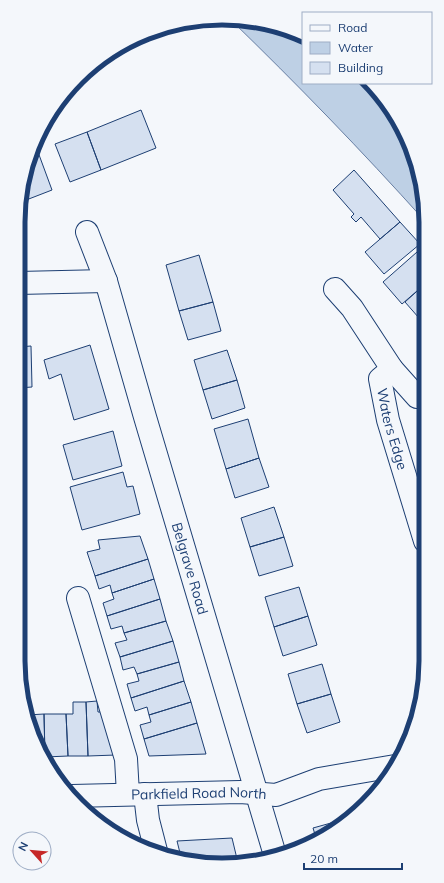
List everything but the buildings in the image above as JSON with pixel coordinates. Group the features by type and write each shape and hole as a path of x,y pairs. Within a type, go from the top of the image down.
{"street":[{"name":"Belgrave Road","path":"87,232 106,280 145,417 274,851"},
{"path":"25,282 106,280"},
{"path":"335,288 352,308 392,369 417,397"},
{"name":"Waters Edge","path":"392,369 380,379 381,386 388,420 419,521"},
{"path":"78,598 136,794 148,820 155,846"},
{"name":"Parkfield Road North","path":"79,796 256,793 276,795 319,779 388,767"}],"water":[{"path":"236,25 285,35 302,42 302,84 362,84 370,92 393,124 409,159 415,184 419,215 329,118"}]}
